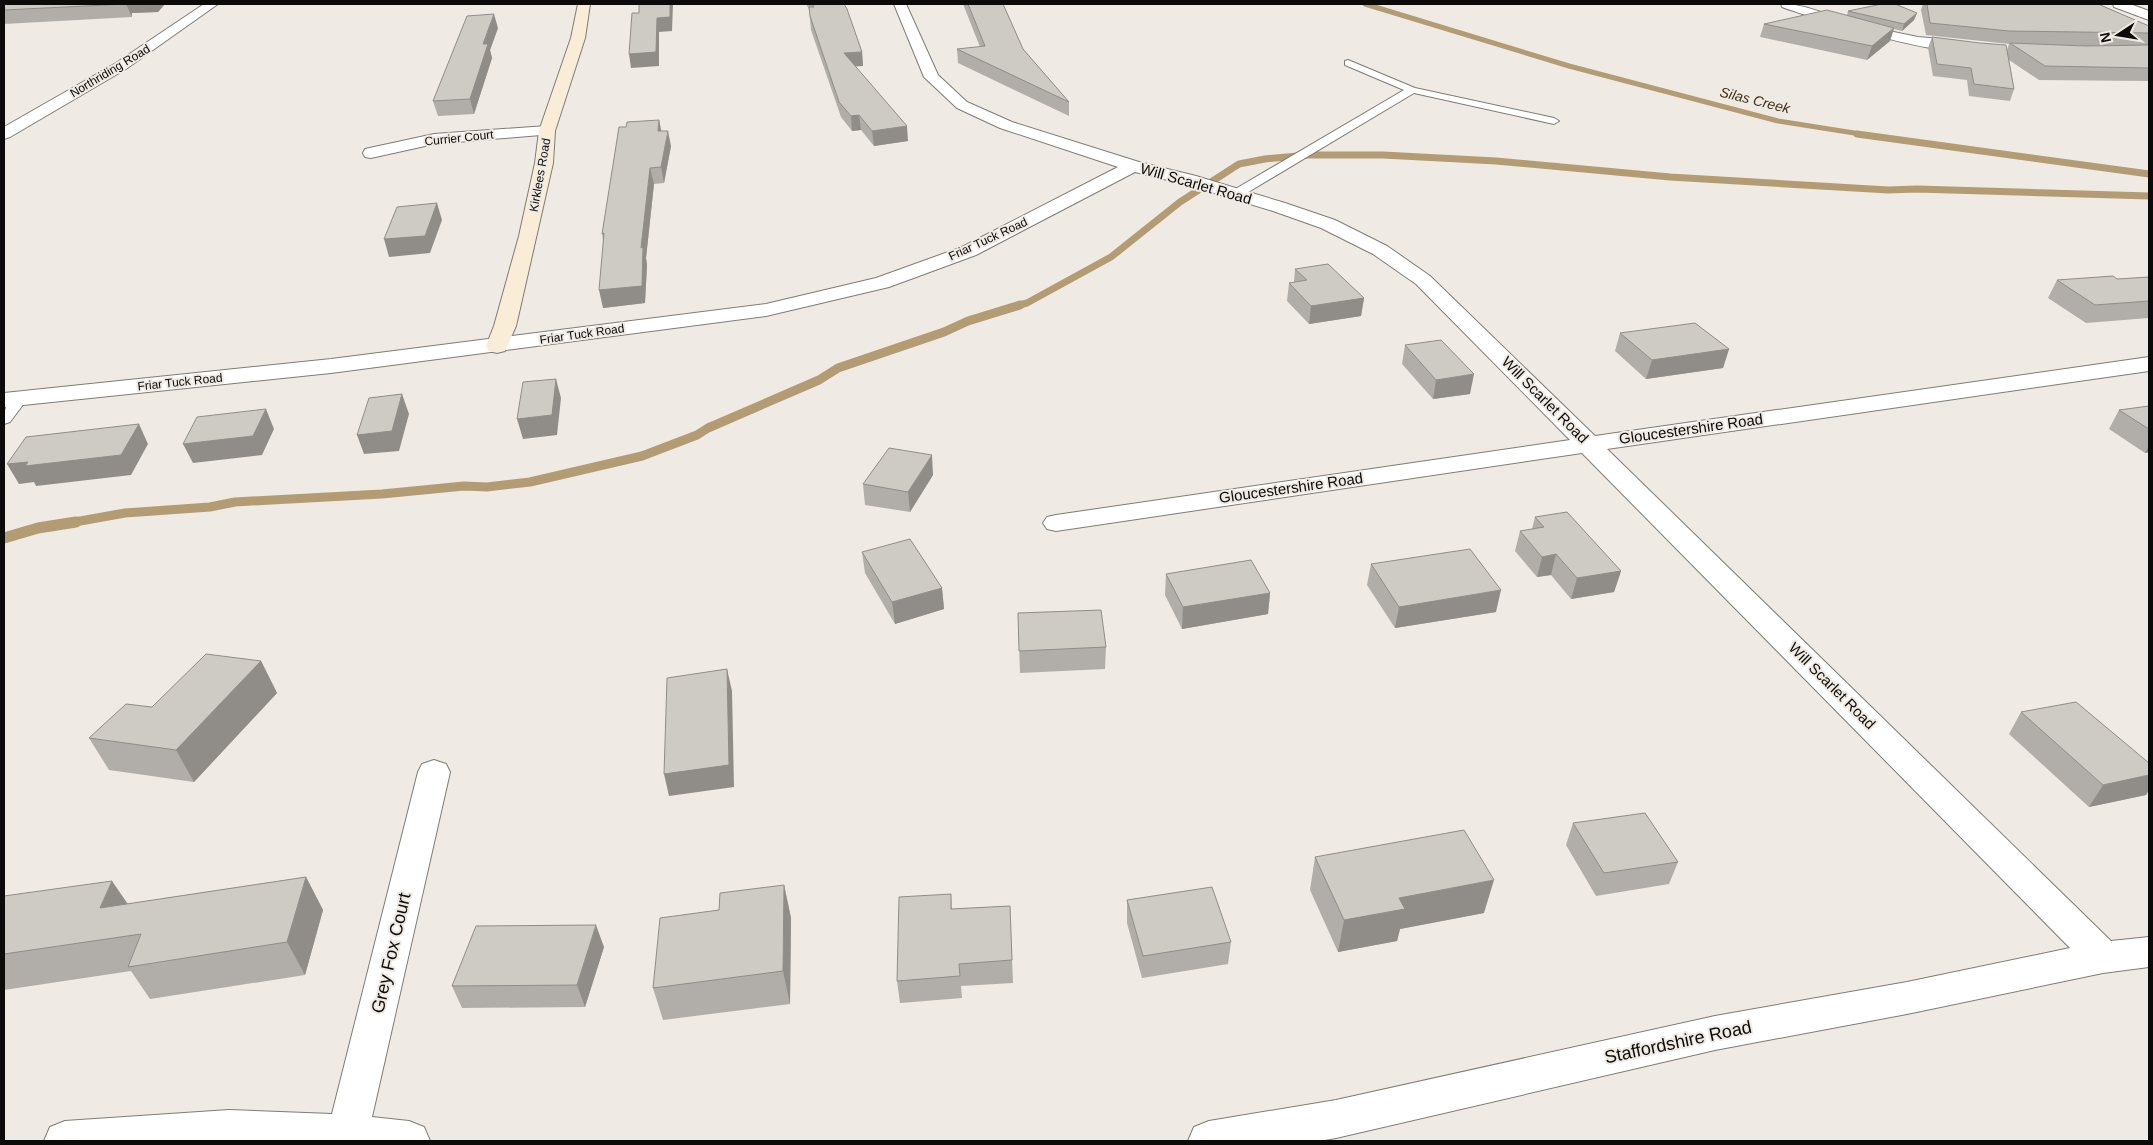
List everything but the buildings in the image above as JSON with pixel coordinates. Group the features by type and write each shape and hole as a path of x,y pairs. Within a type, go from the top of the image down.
{"street":[{"name":"Northriding Road","path":"4,134 121,66 212,4"},
{"name":"Kirklees Road","path":"497,346 505,326 528,236 544,163 548,131 578,38 584,4"},
{"name":"Will Scarlet Road","path":"900,4 931,77 962,105 1006,125 1133,166 1236,194 1296,213 1344,231 1380,250 1412,271 1589,444 2103,957"},
{"path":"1787,4 1826,19 1891,37 1984,49"},
{"path":"2119,4 2149,16"},
{"name":"Currier Court","path":"371,153 434,139 548,131"},
{"name":"Friar Tuck Road","path":"12,399 497,346 766,310 882,283 969,251 1133,166"},
{"name":"Gloucestershire Road","path":"1056,523 2149,364"},
{"name":"Grey Fox Court","path":"347,1138 434,772"},
{"name":"Staffordshire Road","path":"1209,1141 1336,1120 1715,1033 1907,998 2103,957 2149,952"},
{"path":"65,1141 229,1130 409,1141"}],"lane":[{"path":"1348,63 1412,90 1554,121"},
{"path":"1236,194 1412,90"},
{"path":"4,418 12,399"}],"waterway":[{"name":"Silas Creek","path":"1365,4 1569,66 1778,121 1867,135"},
{"name":"Silas Creek","path":"1857,134 2149,174"},
{"path":"1016,306 1027,303 1111,257 1180,202 1239,164 1265,159 1308,155 1383,155 1496,161 1670,177 1888,190 1917,189 2149,196"},
{"path":"69,523 125,513 210,507 235,502 382,494 464,486 487,487 530,482 642,456 697,435 708,428 819,380 838,368 944,332 968,321 1020,305"},
{"path":"4,538 38,528 76,522"}]}
